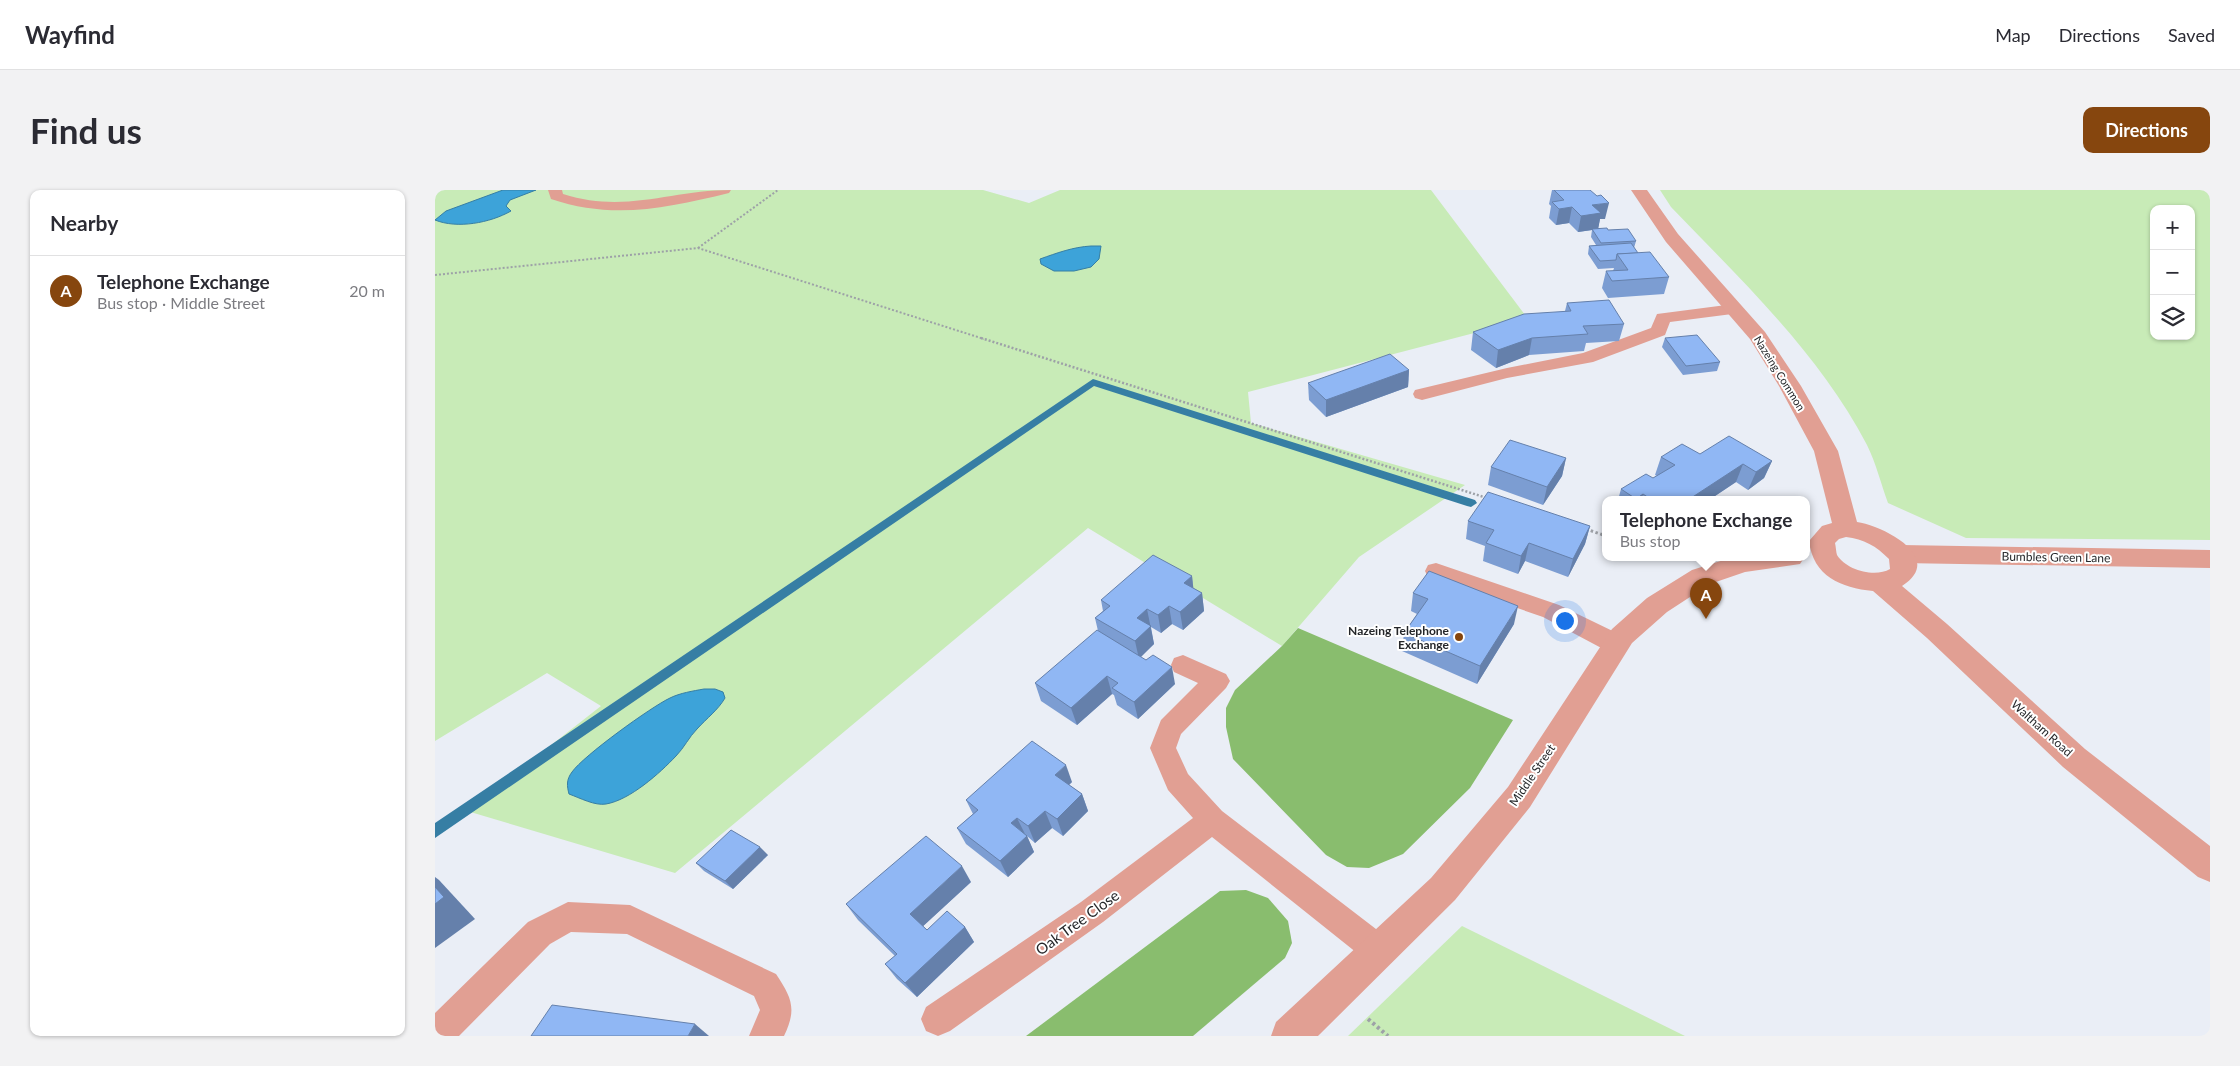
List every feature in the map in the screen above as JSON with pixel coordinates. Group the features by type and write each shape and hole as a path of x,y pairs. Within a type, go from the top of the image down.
{"street":[{"name":"Nazeing Common","path":"1639,190 1673,238 1758,336 1790,386 1825,451 1846,529"},
{"path":"1846,529 1861,530 1877,535 1891,544 1901,554 1904,568 1902,573 1897,578 1881,583 1862,581 1844,575 1827,560 1815,555 1826,536 1831,532 1846,529"},
{"name":"Bumbles Green Lane","path":"1901,554 2210,559"},
{"name":"Middle Street","path":"1290,1036 1443,889 1519,797 1622,636 1657,604 1701,578 1743,563 1762,561"},
{"name":"Waltham Road","path":"1881,583 1937,631 2074,758 2210,866"}],"lane":[{"path":"555,190 556,196 569,202 624,207 666,203 724,190"},
{"path":"1422,394 1507,373 1587,358 1659,331 1663,318 1734,309"},
{"path":"1436,571 1551,612 1616,644"},
{"path":"1183,665 1217,681 1170,728 1163,748 1178,782 1212,820 1281,876 1378,950"},
{"name":"Oak Tree Close","path":"937,1019 1092,912 1212,820"},
{"path":"441,1030 539,933 568,917 598,917 629,920 765,984 778,1005 776,1018 765,1036"}],"path":[{"path":"698,248 778,190"},
{"path":"435,275 698,248 1489,498"},
{"path":"1579,526 1602,535"}],"green space":[{"path":"435,190 983,190 1029,203 1060,190 1431,190 1528,319 1248,392 1251,423 1465,485 1359,557 1282,646 1088,528 675,873 467,811 601,706 547,673 435,741"},
{"path":"1660,190 2210,190 2210,540 1966,538 1888,503 1867,445 1848,411 1803,349 1752,291 1671,207"},
{"path":"1298,628 1513,720 1470,788 1403,854 1369,868 1347,867 1326,855 1233,759 1226,727 1226,708 1235,690 1282,646"},
{"path":"1246,890 1268,898 1288,921 1292,943 1285,958 1193,1036 1026,1036 1220,891"},
{"path":"1462,926 1685,1036 1348,1036"}],"water":[{"path":"503,190 536,190 510,200 506,206 511,211 493,219 463,224 444,223 435,220 446,211"},
{"path":"1101,246 1099,259 1091,267 1074,271 1054,271 1041,264 1040,259 1071,249"},
{"path":"715,689 723,692 725,698 694,732 682,750 644,785 625,797 606,804 592,803 569,794 567,783 572,772 589,755 618,732 670,698 682,693"}],"building":[{"path":"1554,190 1590,190 1597,196 1601,195 1609,203 1592,205 1601,213 1581,216 1572,207 1559,209 1552,202 1564,200"},
{"path":"1607,228 1608,230 1628,229 1636,241 1601,243 1592,229"},
{"path":"1631,243 1638,253 1617,254 1616,260 1600,261 1589,246"},
{"path":"1650,252 1669,277 1612,281 1606,271 1628,270 1617,254"},
{"path":"1609,300 1624,324 1583,326 1588,334 1532,338 1498,350 1473,332 1524,314 1571,311 1567,303"},
{"path":"1697,335 1720,362 1686,366 1665,338"},
{"path":"1390,354 1409,370 1326,400 1308,383"},
{"path":"1729,436 1772,461 1756,472 1743,464 1694,496 1646,496 1643,494 1632,496 1621,489 1646,474 1653,478 1675,465 1661,457 1682,444 1700,454"},
{"path":"1510,440 1566,458 1547,487 1491,467"},
{"path":"1488,492 1590,526 1573,559 1529,543 1521,556 1486,543 1494,530 1468,521"},
{"path":"1153,555 1192,576 1184,583 1202,593 1180,612 1169,606 1158,615 1147,609 1137,618 1151,626 1135,641 1095,618 1110,606 1101,600"},
{"name":"Nazeing Telephone Exchange","path":"1429,571 1518,606 1480,666 1404,633 1428,599 1413,593"},
{"path":"1097,630 1146,660 1153,655 1172,667 1134,702 1112,688 1118,683 1107,676 1071,708 1035,683"},
{"path":"1032,741 1066,765 1055,775 1082,794 1057,819 1045,811 1028,826 1017,818 1011,823 1027,836 1000,861 957,828 978,810 966,800"},
{"path":"731,830 760,847 725,881 696,863"},
{"path":"926,836 962,866 910,914 927,930 947,911 965,927 905,983 885,964 897,954 846,904"},
{"path":"435,887 444,897 435,904"},
{"path":"552,1005 695,1024 688,1036 531,1036"}],"waterway":[{"path":"435,831 1093,382 1471,503"}],"place":[{"name":"Telephone Exchange","path":"1706,619"},
{"name":"Nazeing Telephone Exchange","path":"1459,637"}]}
